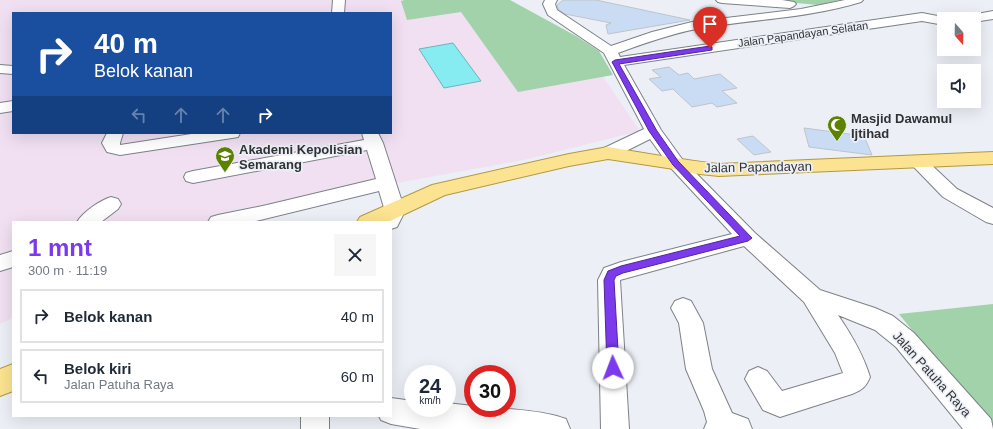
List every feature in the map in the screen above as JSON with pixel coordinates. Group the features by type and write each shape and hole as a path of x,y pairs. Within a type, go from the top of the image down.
{"main road":[{"name":"Jalan Papandayan","path":"372,221 393,216 439,190 532,168 608,153 676,163 690,167 719,170 993,158"},
{"path":"0,383 12,377"}],"street":[{"path":"338,12 339,0"},
{"path":"551,0 549,4 552,12 613,57 655,35 702,24 835,8 857,0"},
{"path":"722,0 835,8"},
{"path":"981,17 993,15"},
{"name":"Jalan Papandayan Selatan","path":"613,57 915,18 937,20"},
{"name":"Jalan Patuha Raya","path":"613,57 653,131 676,163 748,238 812,296 867,315 884,323 905,340 981,429"},
{"path":"0,69 12,70"},
{"path":"0,108 12,106"},
{"path":"608,153 653,131"},
{"path":"115,134 112,143 113,148 120,150 225,134"},
{"path":"193,177 372,138 393,216"},
{"path":"918,162 950,193 993,217"},
{"path":"223,221 266,212 385,182"},
{"path":"88,221 111,204"},
{"path":"615,429 609,280 612,274 621,270 748,238"},
{"path":"0,263 12,259"},
{"path":"758,379 773,401 780,404 852,382 857,377 842,343 812,296"},
{"path":"683,308 691,324 699,368 726,427"},
{"path":"392,411 456,423 556,429"},
{"path":"315,417 315,429"}],"shaded area":[{"name":"Akademi Kepolisian Semarang","path":"0,0 501,0 589,56 640,131 524,160 375,187 262,221 12,221 12,318 0,324"}],"green space":[{"path":"510,0 576,36 599,51 613,75 518,92 461,12 407,20 401,1"},
{"path":"764,0 840,0 818,5"},
{"path":"993,304 993,429 992,429 899,314"}],"water":[{"path":"453,43 481,81 444,88 419,49"}],"building":[{"path":"563,0 596,0 690,20 608,34 606,25 611,23 565,14 558,9 557,5"},
{"path":"669,67 679,75 688,73 694,79 720,74 737,88 722,91 737,103 717,107 712,103 692,107 673,89 662,91 649,79 661,77 652,70"},
{"name":"Masjid Dawamul Ijtihad","path":"804,128 864,136 872,155 809,147"},
{"path":"753,136 771,152 754,155 737,139"}],"place":[{"name":"Masjid Dawamul Ijtihad","path":"837,142"},
{"name":"Akademi Kepolisian Semarang","path":"225,173"}],"route":[{"path":"613,368 609,280 612,274 616,271 748,238 676,163 653,131 615,62 710,48"}]}
